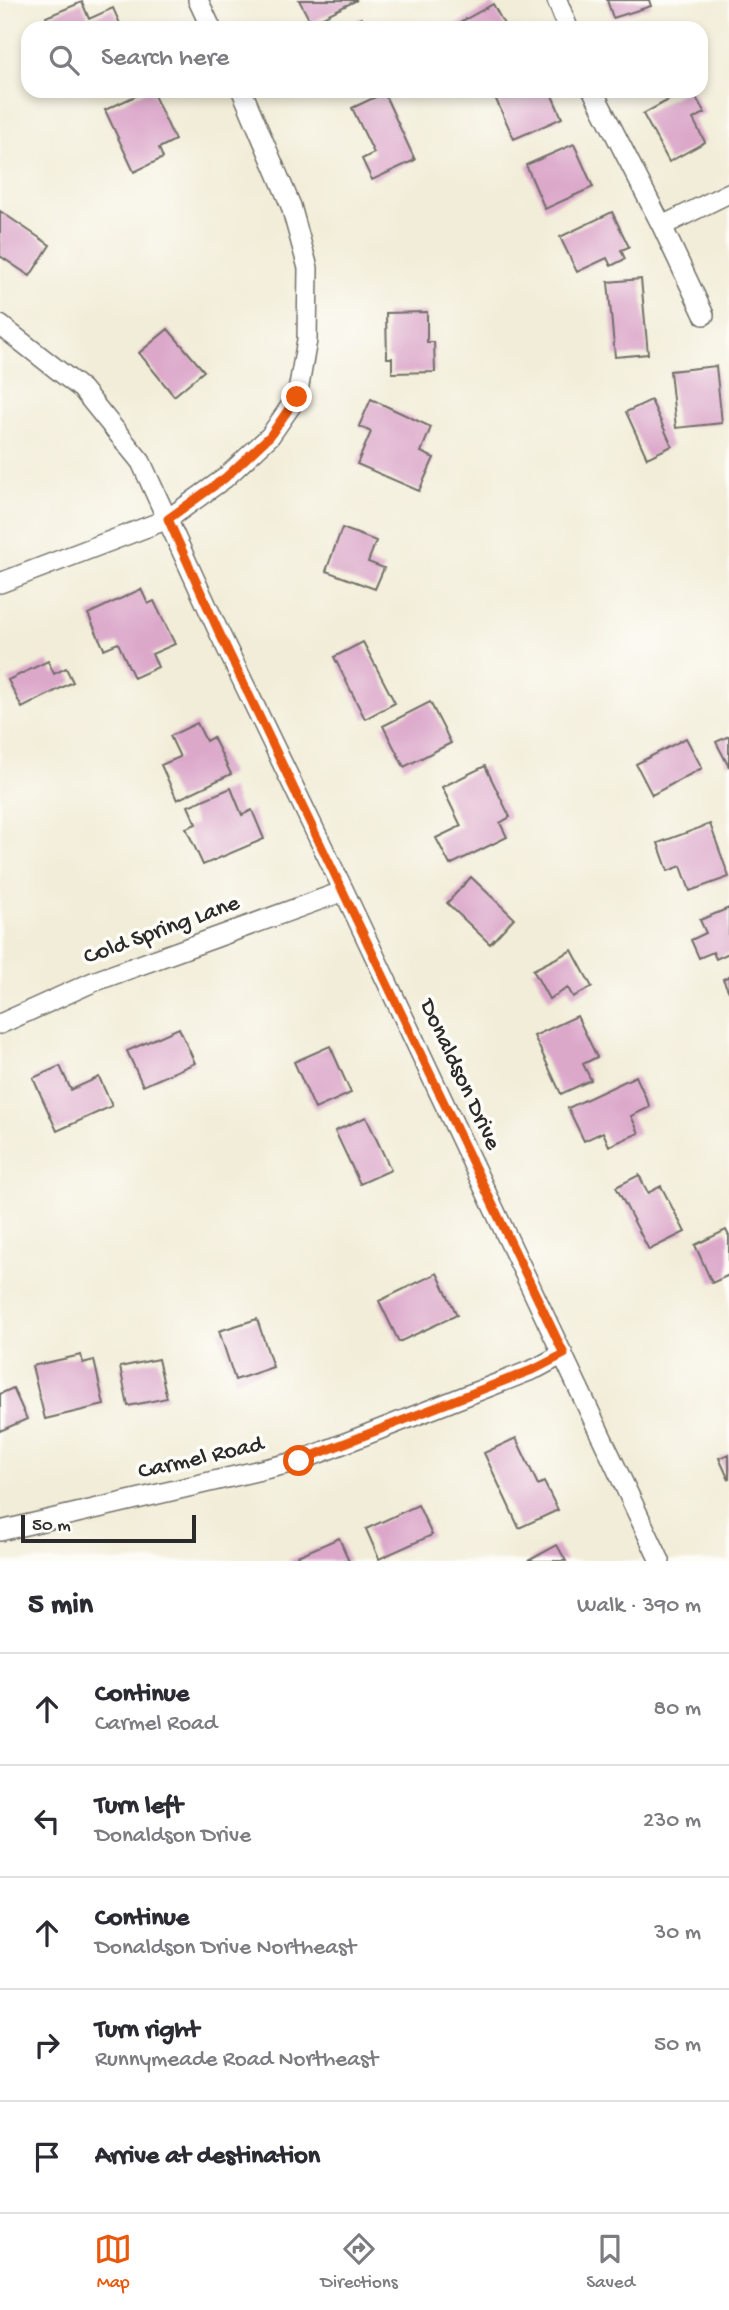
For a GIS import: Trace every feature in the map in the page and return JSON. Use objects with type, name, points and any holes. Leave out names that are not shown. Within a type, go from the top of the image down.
[{"type":"street","points":[[198,0],[208,21]]},
{"type":"street","points":[[557,0],[565,21]]},
{"type":"street","points":[[0,583],[168,519],[225,478],[270,436],[297,397],[307,340],[308,268],[291,206],[246,98]]},
{"type":"street","points":[[597,98],[704,315]]},
{"type":"street","points":[[662,226],[729,193]]},
{"type":"street","name":"Donaldson Drive","points":[[0,325],[82,389],[141,462],[660,1561]]},
{"type":"street","name":"Cold Spring Lane","points":[[0,1024],[93,982],[344,891]]},
{"type":"street","name":"Carmel Road","points":[[0,1531],[299,1461],[537,1368],[564,1354]]},
{"type":"building","points":[[299,0],[357,0],[315,21],[310,21]]},
{"type":"building","points":[[607,0],[649,0],[651,6],[613,18]]},
{"type":"building","points":[[82,2],[89,19],[113,8],[119,21],[48,21],[46,17]]},
{"type":"building","points":[[493,4],[502,21],[462,21]]},
{"type":"building","points":[[131,98],[155,98],[175,140],[159,148],[163,158],[134,172],[105,110]]},
{"type":"building","points":[[373,98],[386,98],[415,160],[372,180],[362,159],[374,153],[352,108]]},
{"type":"building","points":[[495,98],[553,98],[562,118],[514,139]]},
{"type":"building","points":[[672,98],[696,98],[705,113],[693,119],[705,142],[669,162],[643,114]]},
{"type":"building","points":[[574,144],[593,187],[545,209],[526,165]]},
{"type":"building","points":[[0,211],[50,245],[30,276],[0,256]]},
{"type":"building","points":[[612,212],[629,247],[621,250],[625,259],[611,266],[607,258],[577,272],[560,237]]},
{"type":"building","points":[[641,279],[648,354],[615,357],[608,282]]},
{"type":"building","points":[[427,312],[427,342],[434,342],[435,372],[392,373],[392,358],[387,358],[386,313]]},
{"type":"building","points":[[168,329],[204,371],[174,396],[139,353]]},
{"type":"building","points":[[716,366],[722,423],[676,428],[670,371]]},
{"type":"building","points":[[371,399],[431,427],[421,452],[434,458],[419,491],[357,464],[371,432],[359,426]]},
{"type":"building","points":[[651,400],[672,446],[647,458],[626,412]]},
{"type":"building","points":[[342,528],[376,541],[368,562],[384,568],[375,589],[326,571]]},
{"type":"building","points":[[141,589],[148,604],[154,601],[175,644],[152,654],[158,667],[134,678],[118,643],[104,649],[88,614]]},
{"type":"building","points":[[363,642],[395,703],[365,719],[334,657]]},
{"type":"building","points":[[48,661],[54,674],[66,668],[73,682],[22,708],[8,680]]},
{"type":"building","points":[[430,702],[451,743],[404,767],[383,726]]},
{"type":"building","points":[[197,723],[206,741],[213,737],[231,774],[177,800],[161,765],[180,757],[170,736]]},
{"type":"building","points":[[729,736],[729,767],[716,742]]},
{"type":"building","points":[[686,738],[702,768],[652,795],[636,764]]},
{"type":"building","points":[[485,766],[510,817],[500,823],[507,837],[450,865],[436,838],[461,826],[442,787]]},
{"type":"building","points":[[231,788],[242,815],[252,810],[264,839],[203,865],[186,828],[196,824],[188,806]]},
{"type":"building","points":[[710,824],[729,877],[690,891],[681,866],[668,871],[658,843]]},
{"type":"building","points":[[471,877],[514,918],[490,944],[447,903]]},
{"type":"building","points":[[729,908],[729,953],[716,959],[713,952],[699,958],[691,940],[706,933],[700,920]]},
{"type":"building","points":[[572,950],[592,987],[573,997],[568,988],[549,999],[533,970]]},
{"type":"building","points":[[729,976],[729,992],[723,979]]},
{"type":"building","points":[[577,1016],[597,1057],[583,1064],[591,1080],[561,1094],[534,1036]]},
{"type":"building","points":[[179,1028],[195,1063],[143,1086],[127,1051]]},
{"type":"building","points":[[330,1046],[351,1093],[315,1109],[294,1062]]},
{"type":"building","points":[[60,1066],[71,1090],[99,1077],[112,1106],[57,1131],[33,1078]]},
{"type":"building","points":[[636,1076],[650,1107],[631,1116],[639,1133],[609,1146],[603,1132],[584,1141],[568,1108]]},
{"type":"building","points":[[366,1117],[391,1170],[360,1184],[335,1131]]},
{"type":"building","points":[[639,1175],[648,1193],[661,1186],[685,1232],[649,1250],[616,1187]]},
{"type":"building","points":[[726,1230],[729,1236],[729,1275],[712,1283],[695,1245]]},
{"type":"building","points":[[437,1273],[457,1315],[399,1342],[379,1301]]},
{"type":"building","points":[[257,1319],[273,1367],[235,1380],[219,1331]]},
{"type":"building","points":[[81,1355],[83,1363],[94,1360],[104,1405],[45,1419],[32,1366]]},
{"type":"building","points":[[158,1359],[167,1398],[128,1406],[120,1367]]},
{"type":"building","points":[[13,1388],[27,1419],[0,1431],[0,1394]]},
{"type":"building","points":[[516,1438],[538,1485],[544,1482],[558,1510],[519,1528],[484,1453]]},
{"type":"building","points":[[729,1454],[729,1480],[719,1458]]},
{"type":"building","points":[[418,1505],[432,1535],[379,1559],[366,1529]]},
{"type":"building","points":[[339,1538],[349,1561],[286,1561]]},
{"type":"building","points":[[557,1545],[566,1561],[528,1561]]},
{"type":"route","points":[[297,397],[270,436],[225,478],[168,519],[217,628],[564,1354],[537,1368],[299,1461]]}]
